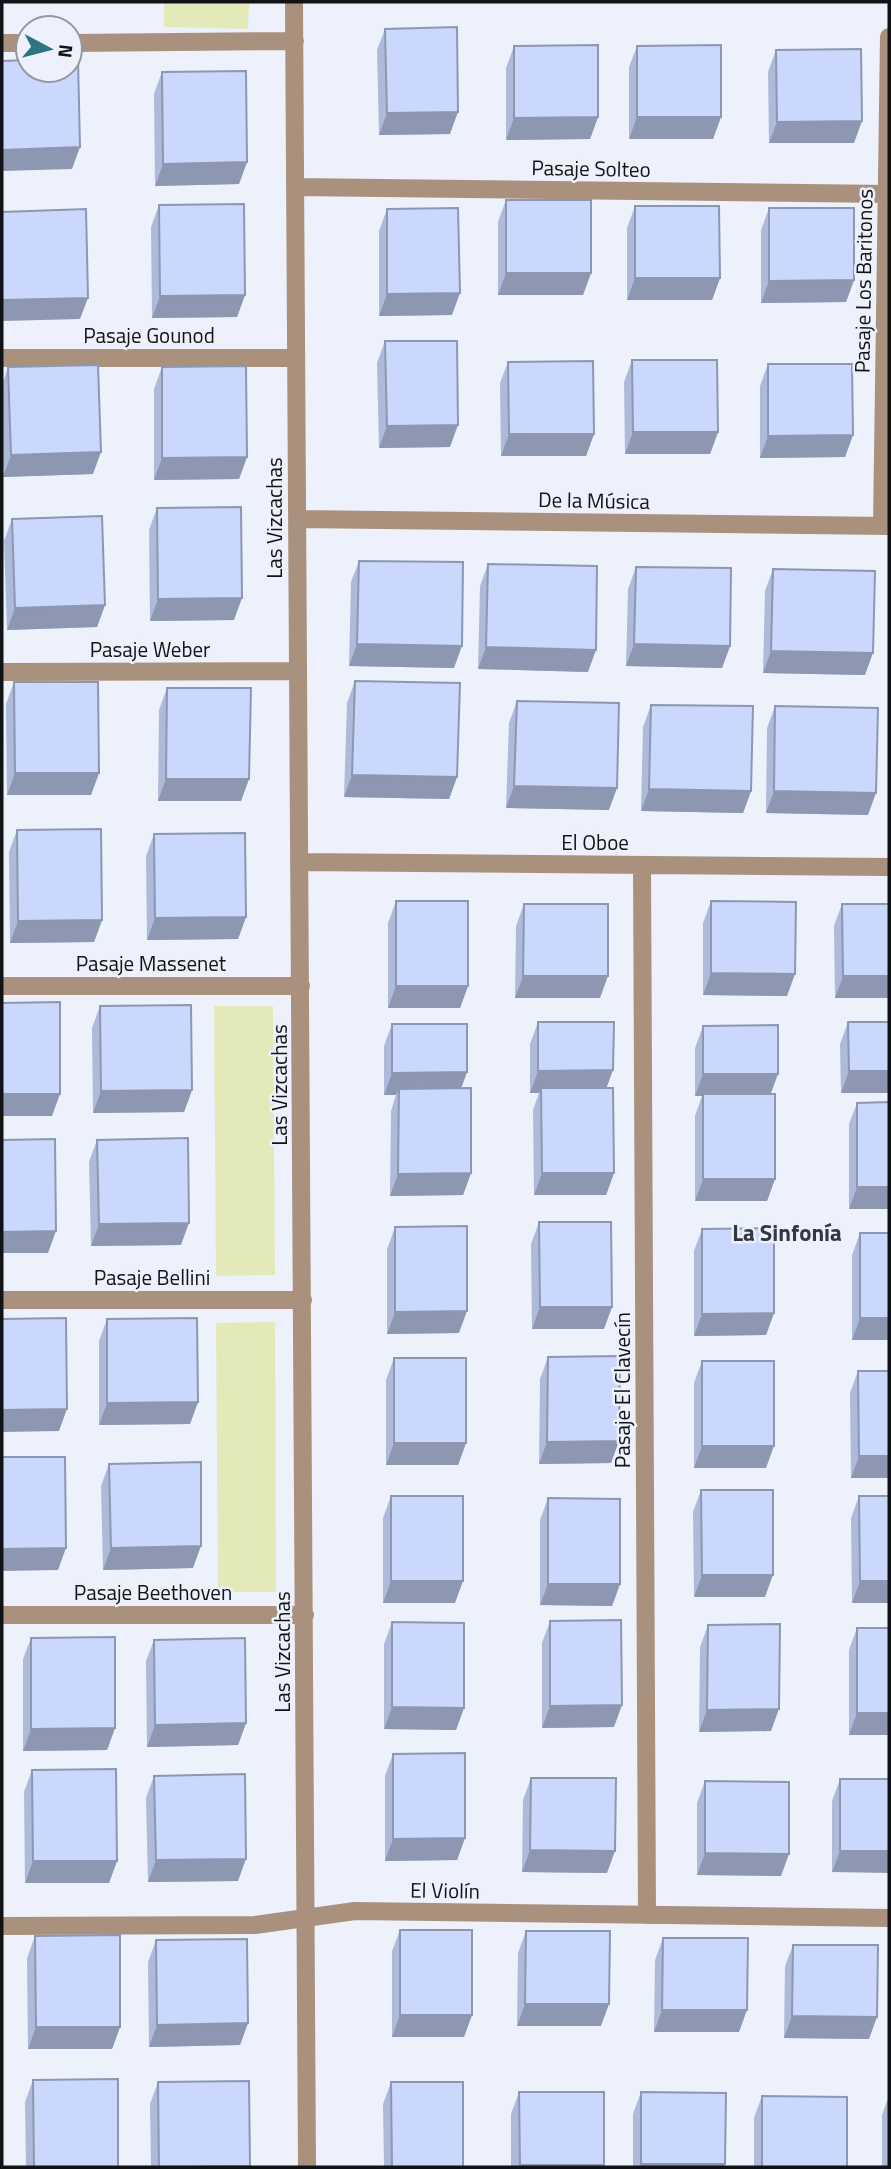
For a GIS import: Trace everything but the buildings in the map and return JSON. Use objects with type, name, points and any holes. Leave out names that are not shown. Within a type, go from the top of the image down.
[{"type":"street","name":"Las Vizcachas","points":[[294,2],[307,2167]]},
{"type":"street","name":"Pasaje Los Baritonos","points":[[886,526],[889,37]]},
{"type":"street","points":[[84,43],[295,41]]},
{"type":"street","name":"Pasaje Solteo","points":[[295,187],[887,194]]},
{"type":"street","name":"Pasaje Gounod","points":[[2,358],[296,358]]},
{"type":"street","name":"De la Música","points":[[297,519],[886,526]]},
{"type":"street","name":"Pasaje Weber","points":[[2,672],[298,671]]},
{"type":"street","name":"El Oboe","points":[[299,862],[889,867]]},
{"type":"street","name":"Pasaje El Clavecín","points":[[642,865],[647,1915]]},
{"type":"street","name":"Pasaje Massenet","points":[[2,986],[301,986]]},
{"type":"street","name":"Pasaje Bellini","points":[[2,1300],[303,1300]]},
{"type":"street","name":"Pasaje Beethoven","points":[[2,1615],[305,1615]]},
{"type":"street","name":"El Violín","points":[[2,1926],[255,1925],[355,1911],[889,1918]]},
{"type":"green space","points":[[164,2],[249,2],[248,29],[164,27]]},
{"type":"green space","points":[[214,1006],[273,1006],[275,1275],[216,1276]]},
{"type":"green space","points":[[275,1322],[276,1592],[218,1592],[216,1323]]},
{"type":"district","name":"La Sinfonía","points":[[787,1232]]}]
